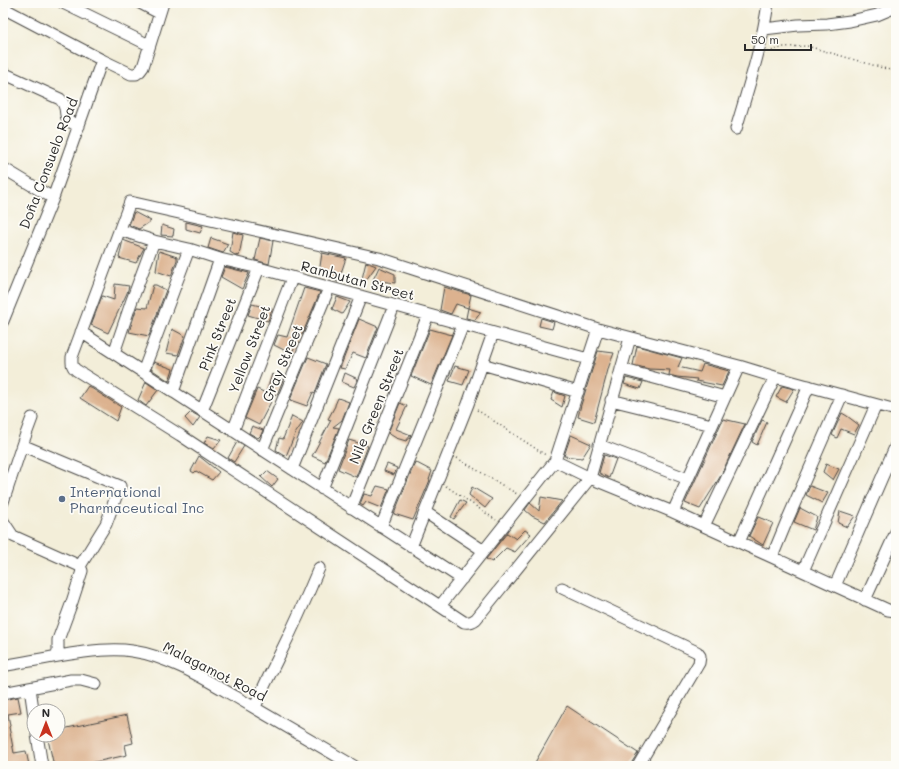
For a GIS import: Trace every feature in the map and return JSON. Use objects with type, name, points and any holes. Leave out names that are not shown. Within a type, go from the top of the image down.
[{"type":"street","points":[[63,3],[149,45]]},
{"type":"street","points":[[3,8],[102,60],[131,74],[136,74],[143,68],[161,8],[140,3]]},
{"type":"street","points":[[736,129],[757,57],[764,29],[768,3]]},
{"type":"street","points":[[764,29],[850,21],[878,15],[896,7]]},
{"type":"street","name":"Doña Consuelo Road","points":[[3,321],[53,198],[102,60]]},
{"type":"street","points":[[3,73],[60,99],[66,108],[66,117],[68,121],[79,126]]},
{"type":"street","points":[[3,168],[53,198]]},
{"type":"street","points":[[630,338],[590,478],[481,613],[469,623],[464,622],[180,435],[76,370],[72,363],[72,357],[81,332],[130,202],[252,228],[379,258],[598,329],[739,366],[896,410]]},
{"type":"street","name":"Rambutan Street","points":[[120,230],[154,241],[259,268],[493,334],[588,359]]},
{"type":"street","points":[[114,353],[154,241]]},
{"type":"street","points":[[143,372],[189,249]]},
{"type":"street","points":[[173,392],[220,258]]},
{"type":"street","name":"Pink Street","points":[[202,411],[259,268]]},
{"type":"street","name":"Yellow Street","points":[[233,431],[292,278]]},
{"type":"street","name":"Gray Street","points":[[262,450],[329,288]]},
{"type":"street","points":[[292,469],[361,296]]},
{"type":"street","points":[[322,489],[394,306]]},
{"type":"street","name":"Nile Green Street","points":[[351,508],[428,315]]},
{"type":"street","points":[[382,528],[463,325]]},
{"type":"street","points":[[440,606],[555,461],[598,329]]},
{"type":"street","points":[[81,332],[462,580]]},
{"type":"street","points":[[412,547],[468,404],[493,334]]},
{"type":"street","points":[[482,364],[578,392]]},
{"type":"street","points":[[673,512],[739,366]]},
{"type":"street","points":[[621,369],[725,397]]},
{"type":"street","points":[[704,526],[775,377]]},
{"type":"street","points":[[739,542],[808,386]]},
{"type":"street","points":[[772,557],[842,395]]},
{"type":"street","points":[[612,400],[712,425]]},
{"type":"street","points":[[803,571],[876,405]]},
{"type":"street","points":[[3,502],[32,418]]},
{"type":"street","points":[[22,445],[120,486],[106,524],[80,566]]},
{"type":"street","points":[[599,445],[688,479]]},
{"type":"street","points":[[835,586],[896,445]]},
{"type":"street","points":[[555,461],[590,478],[673,512],[865,600],[888,610],[896,611]]},
{"type":"street","points":[[425,512],[484,551]]},
{"type":"street","points":[[3,521],[13,536],[80,566],[82,571],[58,640],[58,656]]},
{"type":"street","points":[[865,600],[896,532]]},
{"type":"street","points":[[255,708],[260,693],[301,610],[319,568]]},
{"type":"street","points":[[562,588],[697,652],[700,656],[698,663],[638,766]]},
{"type":"street","name":"Malagamot Road","points":[[3,666],[100,650],[132,650],[173,663],[208,681],[354,766]]},
{"type":"street","points":[[3,693],[72,680],[81,680],[96,684]]},
{"type":"street","points":[[30,688],[32,703]]},
{"type":"street","points":[[38,743],[42,766]]},
{"type":"path","points":[[757,57],[784,47],[807,46],[896,71]]},
{"type":"path","points":[[468,404],[555,461]]},
{"type":"path","points":[[448,453],[525,499]]},
{"type":"path","points":[[438,480],[504,525]]},
{"type":"building","points":[[134,212],[151,221],[139,229],[129,225]]},
{"type":"building","points":[[186,222],[203,226],[200,233],[186,229]]},
{"type":"building","points":[[162,225],[174,229],[173,236],[161,235]]},
{"type":"building","points":[[233,232],[243,235],[239,256],[230,252]]},
{"type":"building","points":[[211,238],[228,244],[223,253],[208,248]]},
{"type":"building","points":[[260,238],[273,241],[269,264],[255,260]]},
{"type":"building","points":[[123,240],[144,248],[136,263],[119,258]]},
{"type":"building","points":[[159,251],[177,257],[171,276],[156,271]]},
{"type":"building","points":[[322,253],[346,258],[338,282],[319,273]]},
{"type":"building","points":[[366,262],[376,266],[360,287]]},
{"type":"building","points":[[225,267],[249,273],[242,289],[221,277]]},
{"type":"building","points":[[379,267],[395,274],[395,283],[373,280]]},
{"type":"building","points":[[115,284],[129,286],[108,333],[91,325],[102,296],[114,300]]},
{"type":"building","points":[[153,285],[166,290],[149,336],[129,332],[137,307],[147,308]]},
{"type":"building","points":[[444,287],[471,295],[468,308],[456,304],[451,314],[440,310]]},
{"type":"building","points":[[304,288],[320,292],[302,335],[299,334],[292,354],[274,345],[278,335],[287,337]]},
{"type":"building","points":[[337,297],[350,302],[342,314],[332,309]]},
{"type":"building","points":[[252,304],[272,309],[268,321],[248,315]]},
{"type":"building","points":[[468,308],[481,312],[475,320],[466,318]]},
{"type":"building","points":[[541,318],[554,322],[552,329],[539,326]]},
{"type":"building","points":[[359,319],[378,327],[366,358],[353,353],[345,369],[340,368]]},
{"type":"building","points":[[172,329],[185,336],[178,355],[166,353]]},
{"type":"building","points":[[430,329],[452,335],[431,385],[411,376]]},
{"type":"building","points":[[637,346],[682,358],[678,367],[700,372],[703,364],[729,371],[722,386],[696,381],[697,379],[669,375],[670,370],[649,369],[633,365]]},
{"type":"building","points":[[598,351],[614,353],[594,422],[578,417]]},
{"type":"building","points":[[308,357],[326,364],[315,393],[313,392],[307,406],[290,400]]},
{"type":"building","points":[[154,362],[173,369],[169,381],[151,369]]},
{"type":"building","points":[[455,366],[469,370],[463,385],[449,381]]},
{"type":"building","points":[[345,373],[358,379],[354,387],[342,382]]},
{"type":"building","points":[[272,374],[283,380],[277,395],[275,394],[259,425],[245,418],[257,389],[266,393]]},
{"type":"building","points":[[626,378],[643,382],[640,389],[624,384]]},
{"type":"building","points":[[146,382],[158,390],[146,406],[138,400]]},
{"type":"building","points":[[88,386],[121,407],[116,421],[80,398]]},
{"type":"building","points":[[782,386],[794,389],[786,402],[776,397]]},
{"type":"building","points":[[554,392],[565,396],[562,407],[551,400]]},
{"type":"building","points":[[338,398],[349,402],[342,420],[333,427],[339,428],[325,462],[312,456],[331,420],[328,419]]},
{"type":"building","points":[[400,403],[407,406],[396,429],[411,435],[406,441],[396,438],[388,433]]},
{"type":"building","points":[[191,412],[200,417],[193,427],[185,418]]},
{"type":"building","points":[[842,413],[859,425],[854,434],[841,429],[837,438],[832,435]]},
{"type":"building","points":[[292,416],[303,422],[295,434],[286,456],[276,450],[279,438],[283,439]]},
{"type":"building","points":[[723,419],[745,424],[720,477],[700,509],[685,503]]},
{"type":"building","points":[[762,420],[767,422],[757,445],[752,442]]},
{"type":"building","points":[[252,426],[263,430],[258,438],[249,433]]},
{"type":"building","points":[[571,435],[591,444],[582,458],[564,456]]},
{"type":"building","points":[[208,436],[221,440],[214,449],[204,443]]},
{"type":"building","points":[[349,440],[368,446],[356,477],[338,469]]},
{"type":"building","points":[[237,442],[244,446],[234,462],[228,458]]},
{"type":"building","points":[[604,455],[616,459],[609,478],[599,473]]},
{"type":"building","points":[[199,456],[219,472],[212,480],[196,471],[194,473],[191,471]]},
{"type":"building","points":[[415,462],[432,471],[430,480],[413,520],[394,514]]},
{"type":"building","points":[[387,464],[397,468],[394,475],[384,471]]},
{"type":"building","points":[[826,464],[839,469],[833,480],[823,472]]},
{"type":"building","points":[[267,471],[278,479],[272,487],[261,477]]},
{"type":"building","points":[[377,486],[389,489],[381,508],[366,502],[363,506],[360,504],[364,494],[372,496]]},
{"type":"building","points":[[810,486],[828,493],[822,503],[806,495]]},
{"type":"building","points":[[472,487],[492,499],[485,508],[469,495]]},
{"type":"building","points":[[541,497],[562,501],[545,522],[532,516],[525,510],[530,503],[539,511]]},
{"type":"building","points":[[460,500],[466,503],[454,519],[451,517]]},
{"type":"building","points":[[800,508],[817,517],[813,530],[794,522]]},
{"type":"building","points":[[840,511],[855,516],[847,527],[838,523]]},
{"type":"building","points":[[758,517],[773,523],[763,545],[749,536]]},
{"type":"building","points":[[525,530],[531,534],[515,552],[506,548],[492,562],[486,559],[507,533],[516,539]]},
{"type":"building","points":[[18,697],[21,712],[8,714],[9,727],[14,753],[26,751],[29,765],[3,766],[3,700]]},
{"type":"building","points":[[567,706],[638,753],[631,766],[533,766]]},
{"type":"building","points":[[127,715],[133,743],[125,745],[127,755],[77,766],[54,766],[49,743],[66,743],[66,728]]},
{"type":"place","name":"International Pharmaceutical Inc","points":[[62,499]]}]
